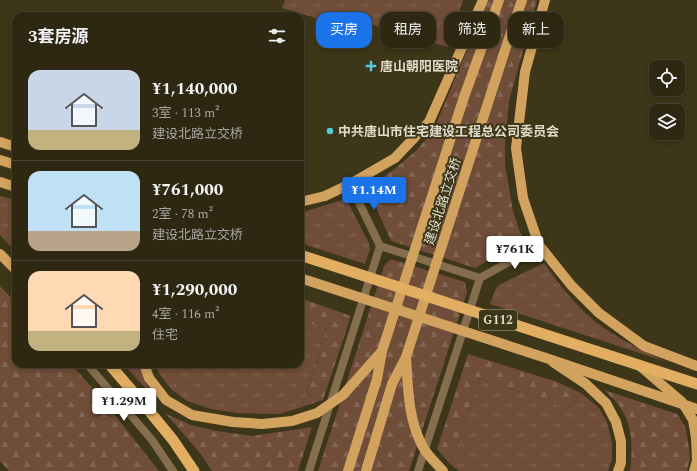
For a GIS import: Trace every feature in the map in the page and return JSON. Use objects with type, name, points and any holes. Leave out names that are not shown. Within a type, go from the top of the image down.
[{"type":"highway","name":"G112","points":[[304,257],[697,384]]},
{"type":"highway","points":[[112,368],[173,440],[194,471]]},
{"type":"main road","points":[[304,201],[325,196],[350,184],[395,158],[429,122],[483,0]]},
{"type":"main road","name":"建设北路立交桥","points":[[348,471],[377,379],[382,350],[464,97],[499,0]]},
{"type":"main road","name":"建设北路立交桥","points":[[366,471],[392,384],[406,357],[522,0]]},
{"type":"main road","points":[[545,0],[526,72],[516,148],[523,198],[539,245],[572,285],[599,313],[644,346],[697,366]]},
{"type":"main road","points":[[0,142],[12,146]]},
{"type":"main road","points":[[0,160],[12,164]]},
{"type":"main road","points":[[0,182],[12,186]]},
{"type":"main road","points":[[0,254],[12,266]]},
{"type":"main road","points":[[304,279],[697,409]]},
{"type":"main road","points":[[145,368],[149,378],[166,400],[192,415],[233,422],[262,424],[292,421],[317,413],[344,395],[382,350]]},
{"type":"main road","points":[[406,357],[408,392],[414,424],[424,448],[443,471]]},
{"type":"main road","points":[[546,358],[586,384],[606,403],[616,422],[621,441],[621,463],[618,471]]},
{"type":"main road","points":[[638,365],[682,402],[693,420],[696,438],[697,461],[694,471]]},
{"type":"street","points":[[309,471],[380,246],[350,184]]},
{"type":"street","points":[[418,471],[480,278],[539,245]]},
{"type":"street","points":[[380,246],[480,278]]},
{"type":"street","points":[[0,254],[12,270]]},
{"type":"street","points":[[90,368],[152,440],[173,471]]},
{"type":"green space","points":[[285,0],[463,0],[459,12],[444,12],[444,46],[436,43],[436,12],[380,12],[380,27],[372,25],[372,12],[316,12],[316,18],[304,14],[304,12],[296,12],[282,8]]},
{"type":"green space","points":[[488,0],[537,0],[534,12],[508,12],[508,48],[524,48],[509,101],[505,144],[505,165],[513,211],[523,241],[475,268],[391,241],[367,187],[391,172],[417,150],[434,129],[468,48],[500,48],[500,12],[483,12]]},
{"type":"green space","points":[[0,196],[12,199],[12,248],[0,235]]},
{"type":"green space","points":[[346,199],[369,243],[370,249],[365,264],[304,244],[304,211]]},
{"type":"green space","points":[[391,259],[465,282],[467,292],[409,471],[318,471],[384,266]]},
{"type":"green space","points":[[544,263],[571,298],[586,314],[627,342],[667,362],[490,304],[495,290],[499,285]]},
{"type":"green space","points":[[0,286],[12,299],[12,368],[75,368],[102,399],[159,471],[9,471],[0,461]]},
{"type":"green space","points":[[304,299],[351,316],[323,400],[302,407],[327,329],[304,321]]},
{"type":"green space","points":[[304,321],[327,329],[302,407],[279,414],[238,413],[211,409],[187,401],[171,389],[159,373],[157,368],[304,368]]},
{"type":"green space","points":[[468,354],[557,382],[581,393],[570,408],[480,379],[450,464],[437,449]]},
{"type":"green space","points":[[127,368],[140,368],[152,395]]},
{"type":"green space","points":[[480,379],[570,408],[581,393],[599,408],[607,422],[612,443],[612,459],[608,471],[459,471],[450,464]]},
{"type":"green space","points":[[604,390],[677,414],[685,426],[688,440],[690,459],[687,471],[630,471],[631,436],[629,427],[622,411]]},
{"type":"green space","points":[[166,414],[191,425],[216,431],[253,436],[312,427],[298,471],[212,471],[200,453]]},
{"type":"place","name":"唐山朝阳医院","points":[[371,66]]},
{"type":"place","name":"中共唐山市住宅建设工程总公司委员会","points":[[330,131]]}]
